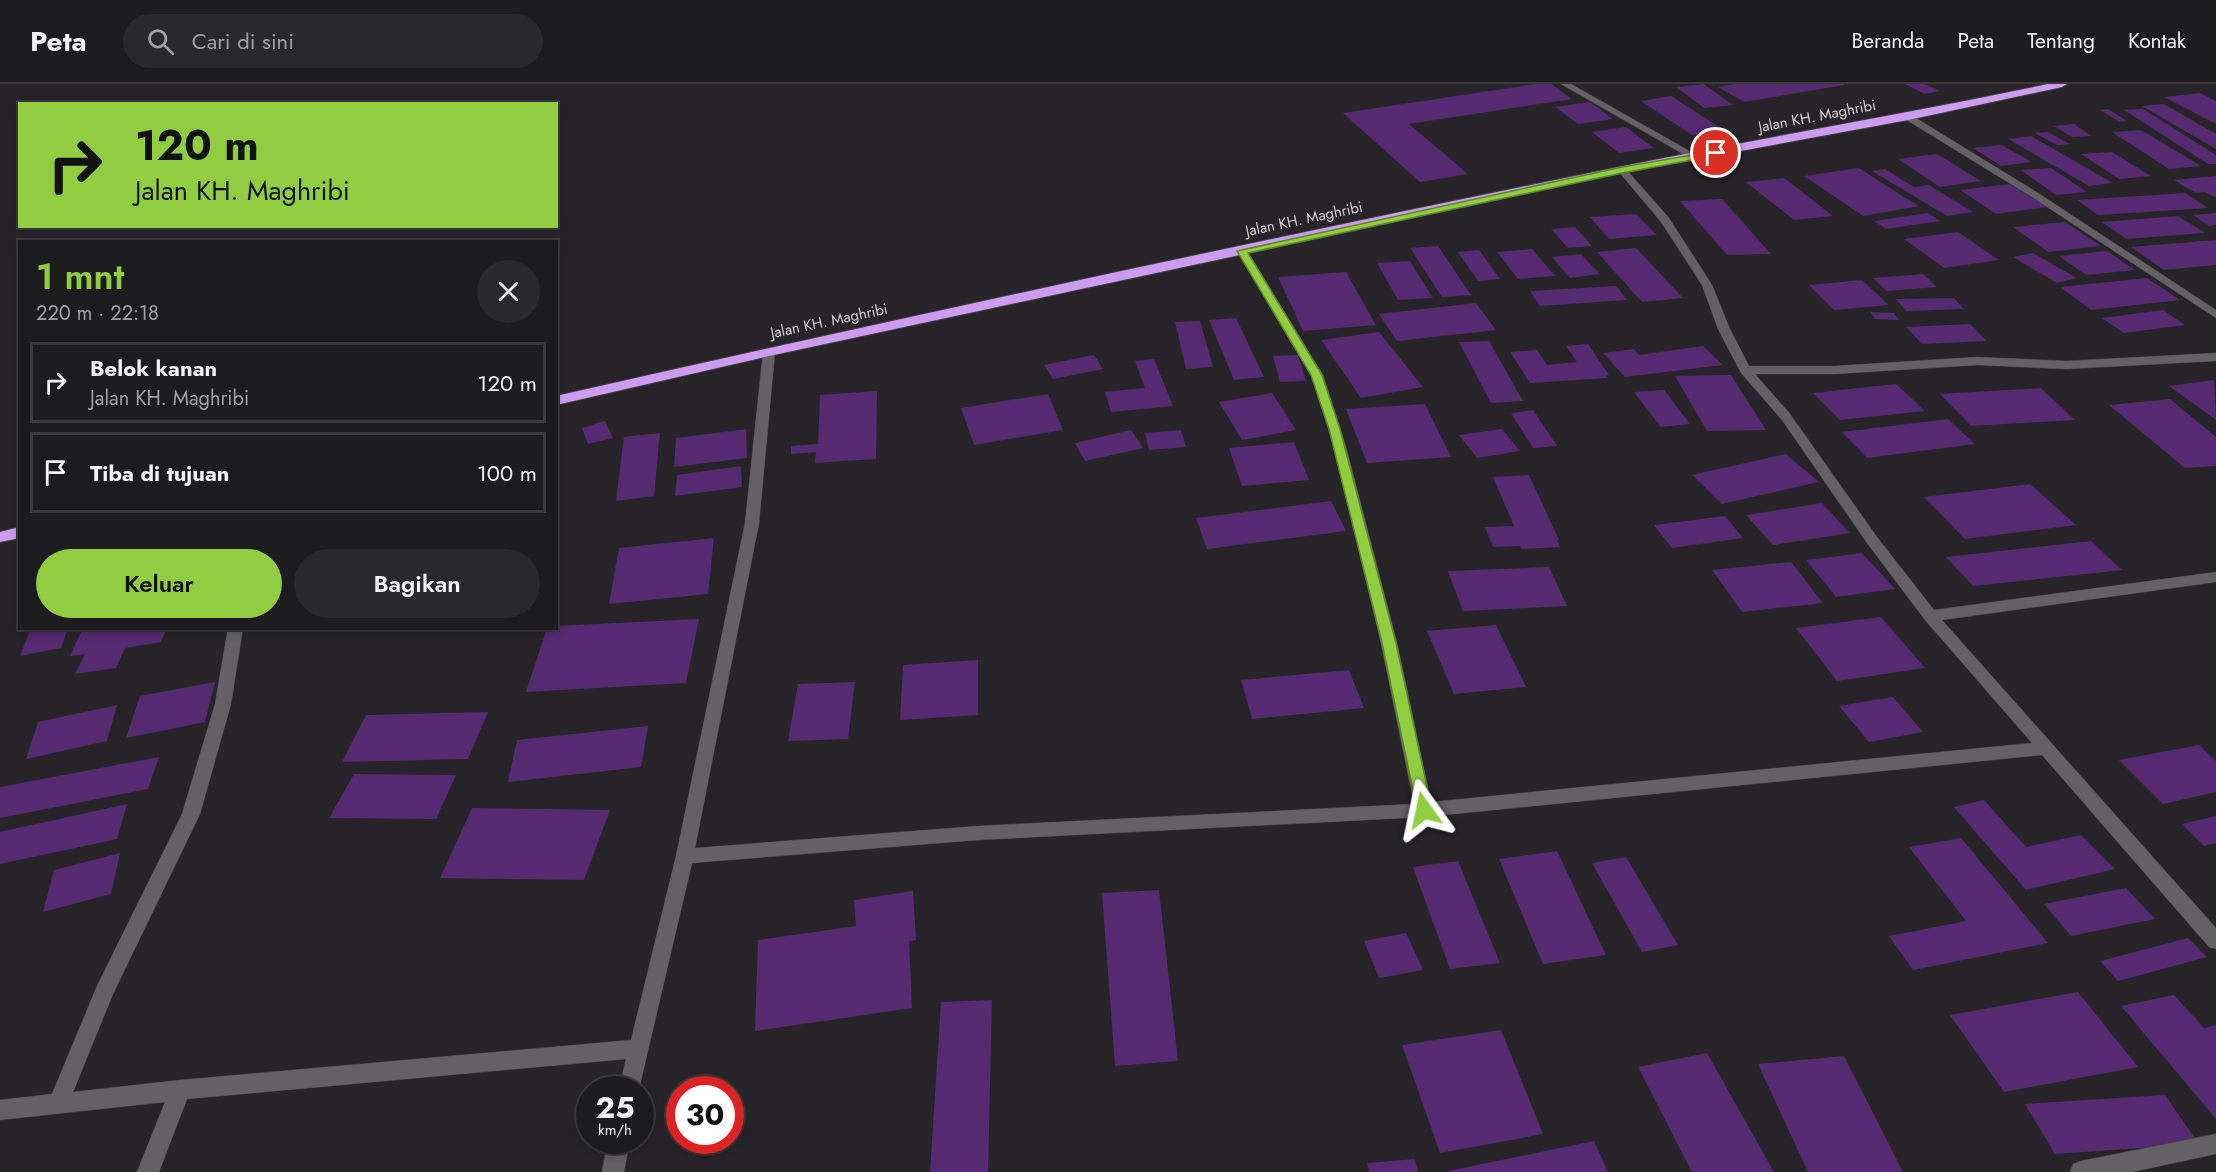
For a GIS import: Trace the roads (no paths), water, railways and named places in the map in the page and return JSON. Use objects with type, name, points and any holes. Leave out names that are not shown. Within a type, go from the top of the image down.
[{"type":"highway","name":"Jalan KH. Maghribi","points":[[558,401],[769,352],[1622,170],[1908,117],[2062,84]]},
{"type":"highway","points":[[0,537],[18,532]]},
{"type":"street","points":[[1565,84],[1695,157]]},
{"type":"street","points":[[1908,117],[2035,195],[2216,315]]},
{"type":"street","points":[[1622,170],[1665,220],[1707,285],[1724,329],[1744,370],[1786,417],[1872,540],[1930,616],[2216,941]]},
{"type":"street","points":[[1242,251],[1317,375],[1337,436],[1389,643],[1424,810]]},
{"type":"street","points":[[632,1076],[685,856],[752,523],[769,352]]},
{"type":"street","points":[[1744,370],[1834,370],[1977,361],[2066,365],[2216,357]]},
{"type":"street","points":[[1930,616],[2216,577]]},
{"type":"street","points":[[58,1104],[104,992],[191,814],[223,704],[236,630]]},
{"type":"street","points":[[685,856],[990,832],[1424,810],[2046,748]]},
{"type":"street","points":[[0,1110],[180,1090],[638,1048]]},
{"type":"street","points":[[148,1172],[180,1090]]},
{"type":"street","points":[[2081,1172],[2216,1144]]},
{"type":"street","points":[[613,1172],[616,1154]]}]
